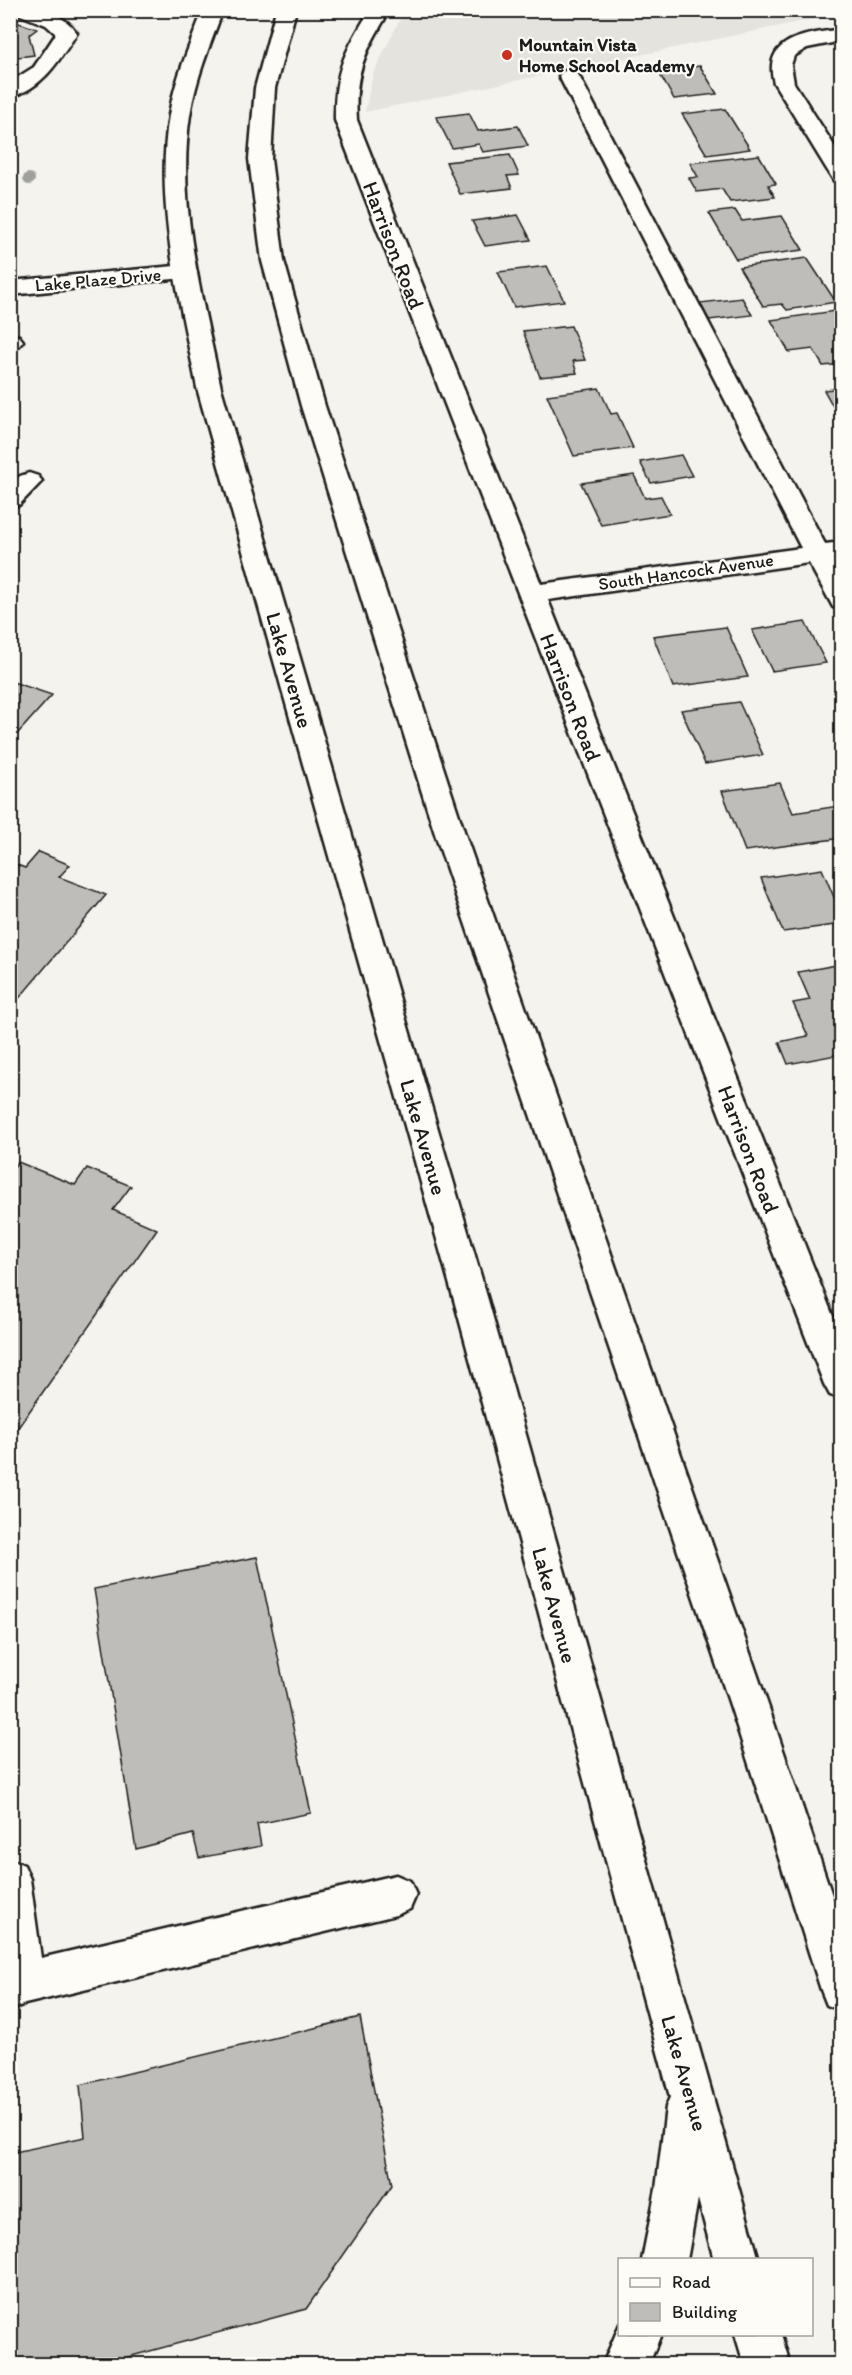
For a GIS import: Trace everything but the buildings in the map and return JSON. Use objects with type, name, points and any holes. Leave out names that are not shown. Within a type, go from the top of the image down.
[{"type":"main road","points":[[10,91],[40,71],[67,33],[53,21],[25,10]]},
{"type":"main road","name":"Lake Avenue","points":[[213,10],[187,80],[177,136],[176,204],[186,272],[212,399],[471,1300],[737,2258]]},
{"type":"main road","points":[[286,10],[265,88],[260,159],[273,261],[313,406],[450,834],[741,1683],[842,1990]]},
{"type":"main road","name":"Harrison Road","points":[[380,10],[350,62],[344,92],[346,120],[842,1384]]},
{"type":"main road","points":[[842,35],[805,42],[788,50],[782,59],[780,69],[783,83],[842,176]]},
{"type":"main road","points":[[569,76],[829,552],[842,601]]},
{"type":"main road","name":"Lake Plaze Drive","points":[[10,288],[186,272]]},
{"type":"main road","points":[[10,499],[29,481]]},
{"type":"main road","name":"South Hancock Avenue","points":[[531,594],[829,552]]},
{"type":"main road","points":[[10,1879],[17,1986],[396,1895]]},
{"type":"main road","points":[[664,2258],[678,2189],[690,2090]]},
{"type":"main road","points":[[626,2364],[637,2336]]},
{"type":"main road","points":[[759,2336],[767,2364]]},
{"type":"shaded area","name":"Mountain Vista Home School Academy","points":[[841,10],[842,13],[365,112],[373,74],[404,11]]},
{"type":"place","name":"Mountain Vista Home School Academy","points":[[507,55]]}]
